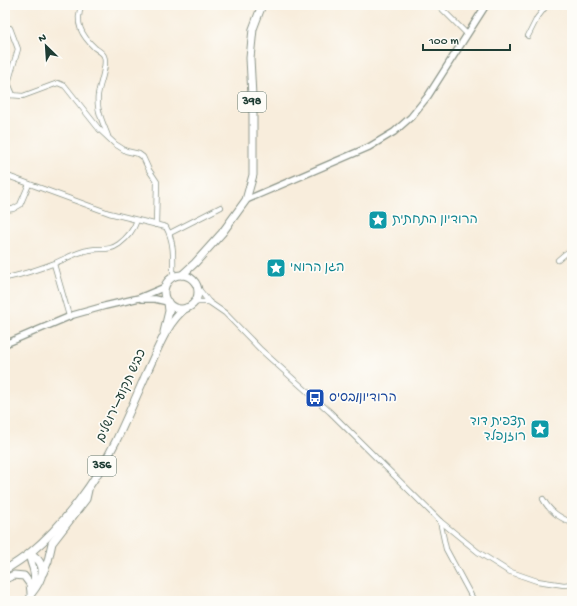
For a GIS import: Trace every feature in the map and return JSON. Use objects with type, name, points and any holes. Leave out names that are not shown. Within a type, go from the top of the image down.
[{"type":"main road","name":"398","points":[[182,275],[196,263],[222,233],[246,200],[253,175],[253,115],[250,58],[253,29],[262,5]]},
{"type":"main road","points":[[193,280],[196,263]]},
{"type":"main road","points":[[182,275],[193,280],[198,288],[197,297],[188,307],[175,307],[168,302],[164,292],[165,287],[167,282],[173,277],[182,275]]},
{"type":"main road","name":"כביש תקוע–ירושלים","points":[[163,337],[169,311],[168,302]]},
{"type":"main road","name":"כביש תקוע–ירושלים","points":[[5,570],[30,553],[54,530],[75,506],[97,475],[115,442],[163,337],[180,312],[188,307]]},
{"type":"main road","points":[[30,598],[39,584],[48,561],[52,543],[86,498],[88,487]]},
{"type":"main road","points":[[30,598],[35,577],[34,570],[29,560],[30,553],[36,557],[41,564],[43,573]]},
{"type":"main road","points":[[5,579],[14,575],[24,576],[30,584],[30,598]]},
{"type":"street","points":[[82,5],[78,22],[83,35],[104,55],[105,61],[98,96],[98,113],[109,138]]},
{"type":"street","points":[[438,5],[467,34]]},
{"type":"street","points":[[246,200],[369,147],[394,132],[411,117],[428,96],[486,5]]},
{"type":"street","points":[[528,36],[537,18],[548,5]]},
{"type":"street","points":[[10,28],[18,49],[8,82],[13,95]]},
{"type":"street","points":[[5,96],[23,96],[58,82],[62,84],[70,91],[99,129],[109,138],[121,148],[142,156],[157,182],[156,225]]},
{"type":"street","points":[[5,175],[109,213],[166,227],[170,233],[173,250],[173,277]]},
{"type":"street","points":[[5,210],[13,209],[20,205],[29,184]]},
{"type":"street","points":[[170,233],[221,207]]},
{"type":"street","points":[[5,278],[20,275],[54,264],[80,252],[93,249],[109,249],[119,244],[135,228],[137,220]]},
{"type":"street","points":[[558,260],[572,250]]},
{"type":"street","points":[[54,264],[69,316]]},
{"type":"street","points":[[5,344],[69,316],[140,298],[165,287]]},
{"type":"street","points":[[198,288],[209,302],[225,313],[261,350],[330,412],[440,521],[478,552],[508,571],[537,581],[564,585],[572,584]]},
{"type":"street","points":[[140,298],[168,302]]},
{"type":"street","points":[[188,307],[198,302],[209,302]]},
{"type":"street","points":[[543,499],[555,515],[572,523]]},
{"type":"street","points":[[440,521],[446,549],[474,601]]},
{"type":"place","name":"הרודיון התחתית","points":[[378,220]]},
{"type":"place","name":"הגן הרומי","points":[[276,268]]},
{"type":"place","name":"הרודיון/בסיס","points":[[315,398]]},
{"type":"place","name":"תצפית דוד רוזנפלד","points":[[540,429]]}]
